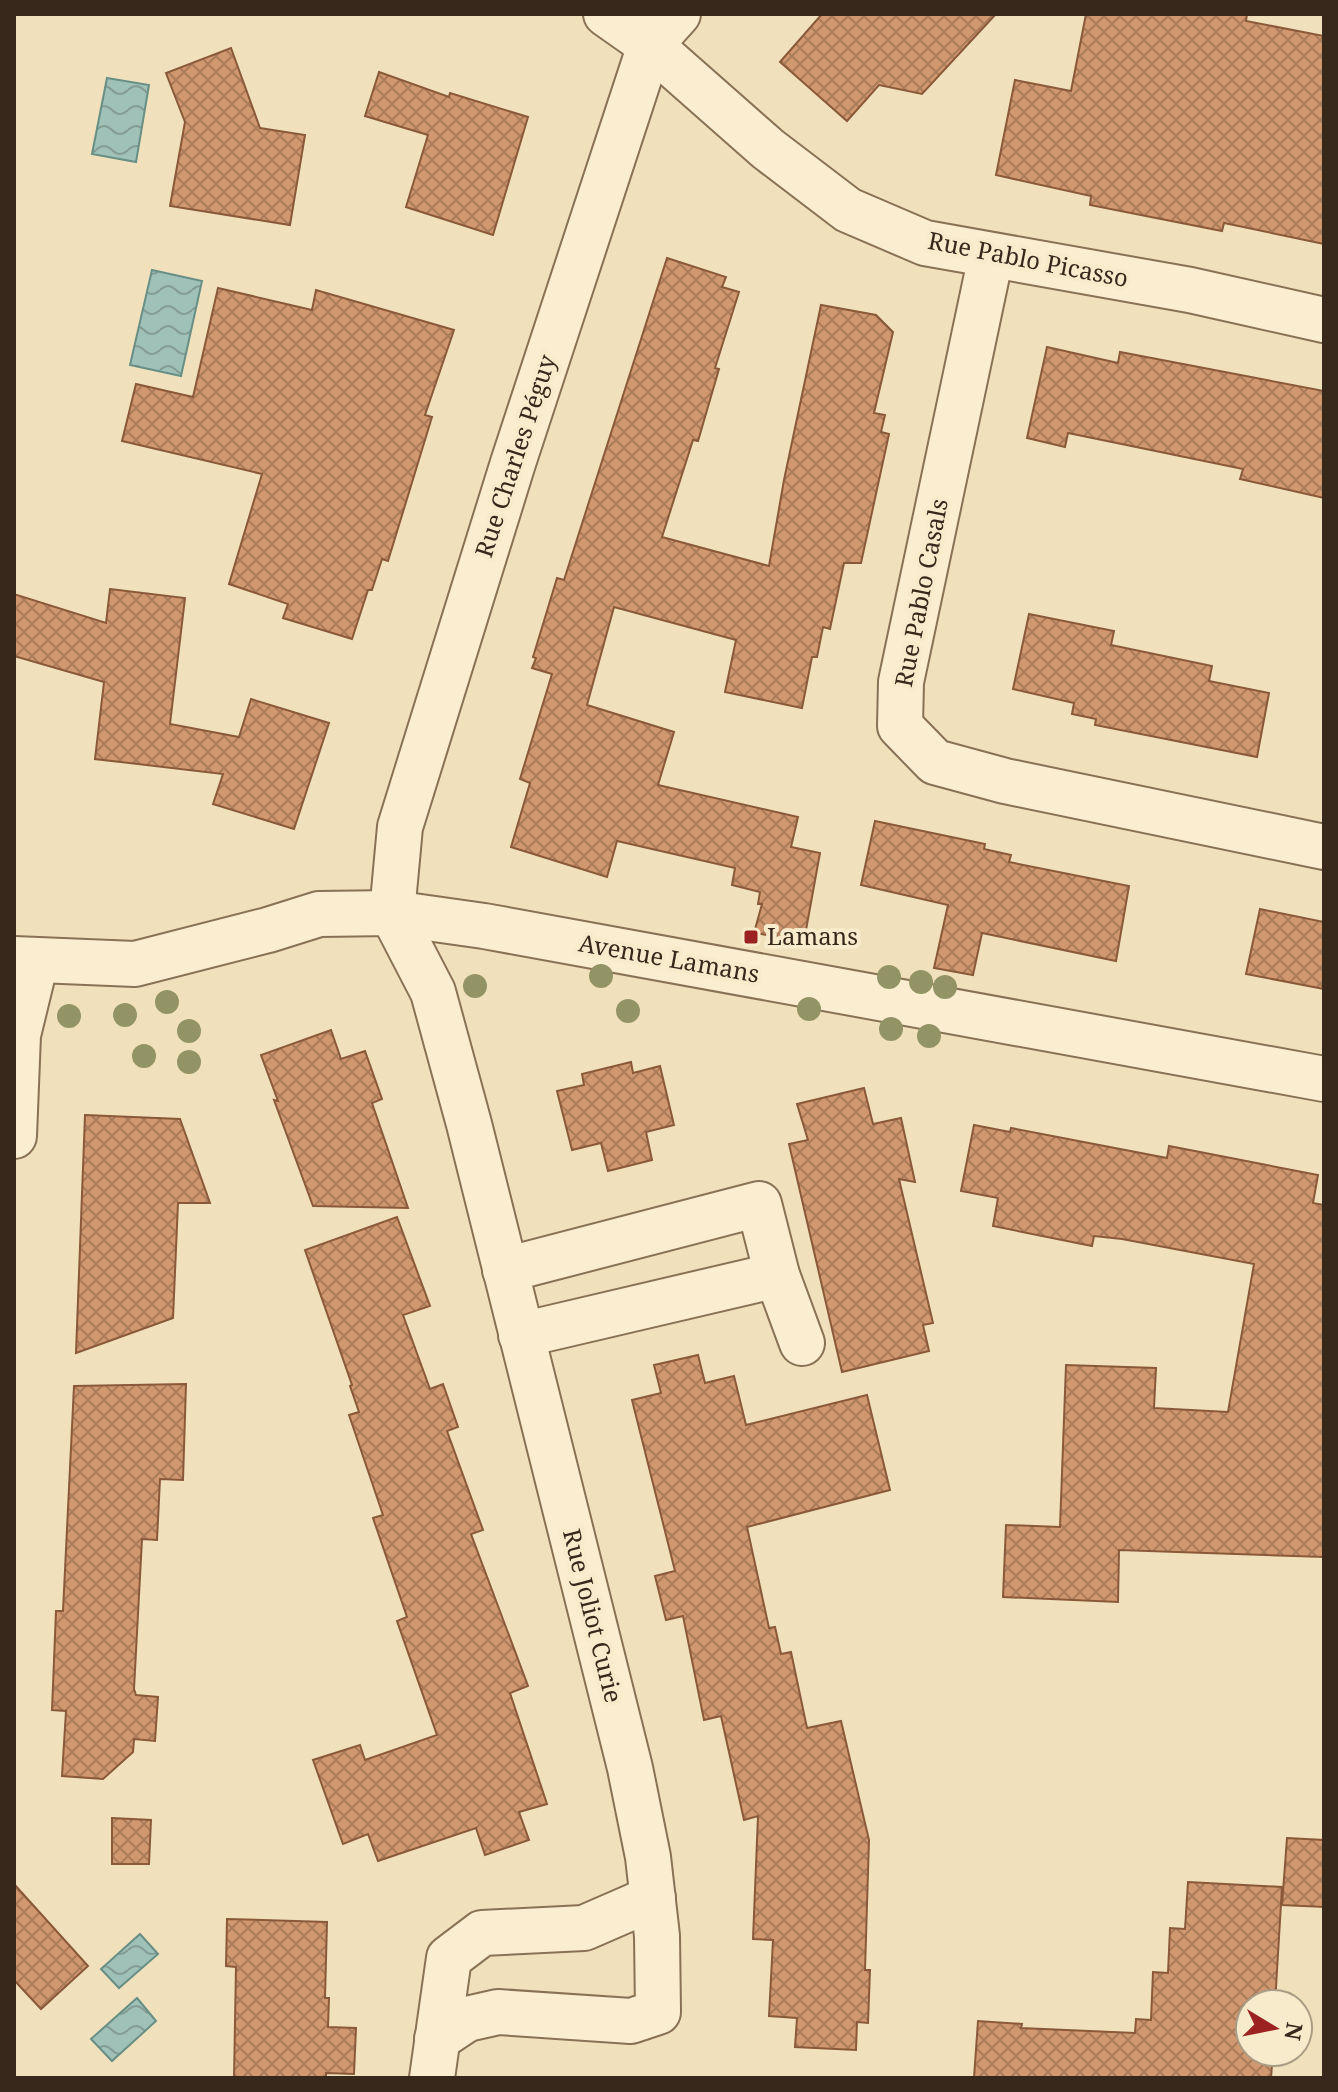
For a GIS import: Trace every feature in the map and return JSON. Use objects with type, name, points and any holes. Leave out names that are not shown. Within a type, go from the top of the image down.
[{"type":"street","name":"Rue Pablo Picasso","points":[[606,14],[650,45],[768,149],[848,210],[925,243],[1190,290],[1324,320]]},
{"type":"street","name":"Rue Charles Péguy","points":[[392,913],[400,827],[513,463],[650,45],[678,14]]},
{"type":"street","name":"Rue Pablo Casals","points":[[991,256],[901,682],[900,726],[935,762],[1005,781],[1324,847]]},
{"type":"street","name":"Avenue Lamans","points":[[25,960],[135,964],[319,914],[392,913],[484,926],[1324,1079]]},
{"type":"street","name":"Rue Joliot Curie","points":[[392,913],[433,992],[630,1768],[648,1857],[657,1936],[658,2012],[631,2021],[498,2012],[467,2019],[434,2058]]},
{"type":"street","points":[[14,1136],[25,960]]},
{"type":"street","points":[[505,1270],[759,1204],[777,1275],[802,1343]]},
{"type":"street","points":[[521,1335],[777,1275]]},
{"type":"street","name":"Rue Joliot Curie","points":[[434,2058],[449,1958],[482,1933],[584,1928],[653,1898]]},
{"type":"water","points":[[107,78],[149,85],[136,162],[92,154]]},
{"type":"water","points":[[152,270],[202,281],[181,376],[130,365]]},
{"type":"water","points":[[140,1934],[158,1954],[119,1988],[101,1969]]},
{"type":"water","points":[[137,1998],[156,2021],[112,2061],[91,2039]]},
{"type":"building","points":[[822,14],[996,14],[922,94],[879,85],[847,121],[780,62]]},
{"type":"building","points":[[1086,14],[1247,14],[1246,21],[1324,36],[1324,244],[1224,223],[1222,231],[1090,205],[1091,196],[996,175],[1015,80],[1071,91]]},
{"type":"building","points":[[231,48],[260,128],[305,135],[290,225],[170,206],[185,122],[166,73]]},
{"type":"building","points":[[379,72],[449,97],[450,93],[528,117],[493,235],[406,207],[428,135],[365,116]]},
{"type":"building","points":[[667,258],[726,277],[722,287],[739,292],[715,368],[719,369],[698,441],[693,440],[662,537],[769,566],[821,305],[876,315],[893,332],[874,413],[885,415],[881,432],[889,434],[861,563],[844,563],[830,629],[823,627],[817,657],[812,657],[802,708],[725,692],[736,640],[614,607],[587,705],[674,732],[658,785],[798,817],[791,847],[820,853],[804,941],[754,933],[762,904],[758,904],[760,892],[732,885],[735,868],[617,841],[607,877],[511,847],[530,783],[520,779],[552,674],[532,668],[536,658],[533,657],[557,578],[564,580]]},
{"type":"building","points":[[218,288],[312,310],[316,290],[454,330],[425,415],[432,417],[388,561],[382,559],[352,639],[283,618],[288,604],[229,584],[262,474],[122,441],[136,384],[193,397]]},
{"type":"building","points":[[1047,347],[1118,363],[1120,352],[1324,391],[1324,498],[1240,479],[1243,469],[1068,433],[1065,447],[1027,438]]},
{"type":"building","points":[[110,589],[185,598],[170,724],[239,737],[251,699],[329,723],[294,829],[213,804],[223,774],[95,759],[104,682],[14,656],[14,594],[106,623]]},
{"type":"building","points":[[1029,614],[1114,631],[1111,645],[1212,666],[1209,681],[1269,693],[1257,757],[1095,725],[1096,719],[1072,714],[1074,703],[1013,689]]},
{"type":"building","points":[[875,821],[985,844],[984,849],[1011,855],[1009,862],[1129,886],[1116,961],[982,933],[973,975],[934,968],[948,905],[861,885]]},
{"type":"building","points":[[1260,909],[1324,922],[1324,989],[1246,974]]},
{"type":"building","points":[[331,1030],[341,1059],[365,1051],[382,1099],[372,1103],[408,1208],[313,1206],[261,1055]]},
{"type":"building","points":[[631,1062],[633,1073],[660,1066],[674,1125],[646,1132],[652,1160],[608,1171],[601,1143],[572,1150],[557,1091],[584,1085],[582,1074]]},
{"type":"building","points":[[864,1088],[873,1124],[901,1118],[915,1182],[899,1179],[933,1323],[923,1325],[929,1351],[842,1372],[789,1144],[808,1140],[797,1104]]},
{"type":"building","points":[[85,1115],[180,1119],[210,1203],[178,1203],[173,1318],[76,1353]]},
{"type":"building","points":[[974,1125],[1010,1132],[1011,1128],[1167,1158],[1169,1146],[1318,1175],[1313,1203],[1324,1205],[1324,1557],[1119,1550],[1118,1602],[1003,1597],[1006,1525],[1060,1527],[1066,1365],[1156,1368],[1154,1408],[1228,1412],[1254,1264],[1122,1239],[1094,1236],[1092,1246],[993,1226],[998,1198],[961,1191]]},
{"type":"building","points":[[397,1217],[430,1306],[403,1315],[430,1389],[443,1384],[458,1427],[447,1431],[483,1530],[471,1534],[528,1686],[510,1693],[547,1804],[519,1812],[529,1840],[485,1855],[476,1828],[378,1861],[368,1834],[343,1844],[313,1760],[360,1745],[365,1760],[437,1735],[397,1621],[407,1617],[373,1518],[383,1515],[349,1415],[359,1412],[352,1385],[305,1250]]},
{"type":"building","points":[[698,1355],[705,1383],[734,1376],[746,1425],[867,1395],[890,1490],[747,1527],[769,1628],[775,1627],[781,1654],[791,1652],[807,1728],[841,1721],[869,1840],[865,1970],[870,1970],[868,2023],[857,2022],[856,2050],[795,2047],[797,2018],[769,2016],[773,1940],[753,1939],[758,1816],[744,1820],[721,1716],[704,1720],[683,1616],[666,1620],[655,1576],[675,1571],[632,1400],[661,1393],[654,1365]]},
{"type":"building","points":[[186,1384],[183,1480],[160,1479],[157,1540],[142,1539],[134,1689],[136,1695],[158,1697],[155,1741],[134,1739],[133,1752],[103,1779],[62,1776],[66,1711],[52,1710],[56,1611],[63,1611],[74,1386]]},
{"type":"building","points":[[112,1818],[151,1820],[149,1864],[112,1864]]},
{"type":"building","points":[[1287,1838],[1324,1840],[1324,1907],[1282,1905]]},
{"type":"building","points":[[1188,1882],[1282,1887],[1276,1988],[1234,1988],[1234,2068],[1272,2068],[1271,2078],[974,2078],[978,2021],[1022,2024],[1021,2028],[1135,2033],[1136,2019],[1151,2020],[1153,1972],[1168,1973],[1170,1928],[1185,1929]]},
{"type":"building","points":[[14,1884],[88,1966],[41,2009],[14,1980]]},
{"type":"building","points":[[227,1919],[327,1922],[325,1998],[329,1998],[328,2027],[356,2028],[354,2074],[326,2073],[326,2078],[234,2078],[236,1967],[226,1966]]},
{"type":"place","name":"Lamans","points":[[751,937]]}]
